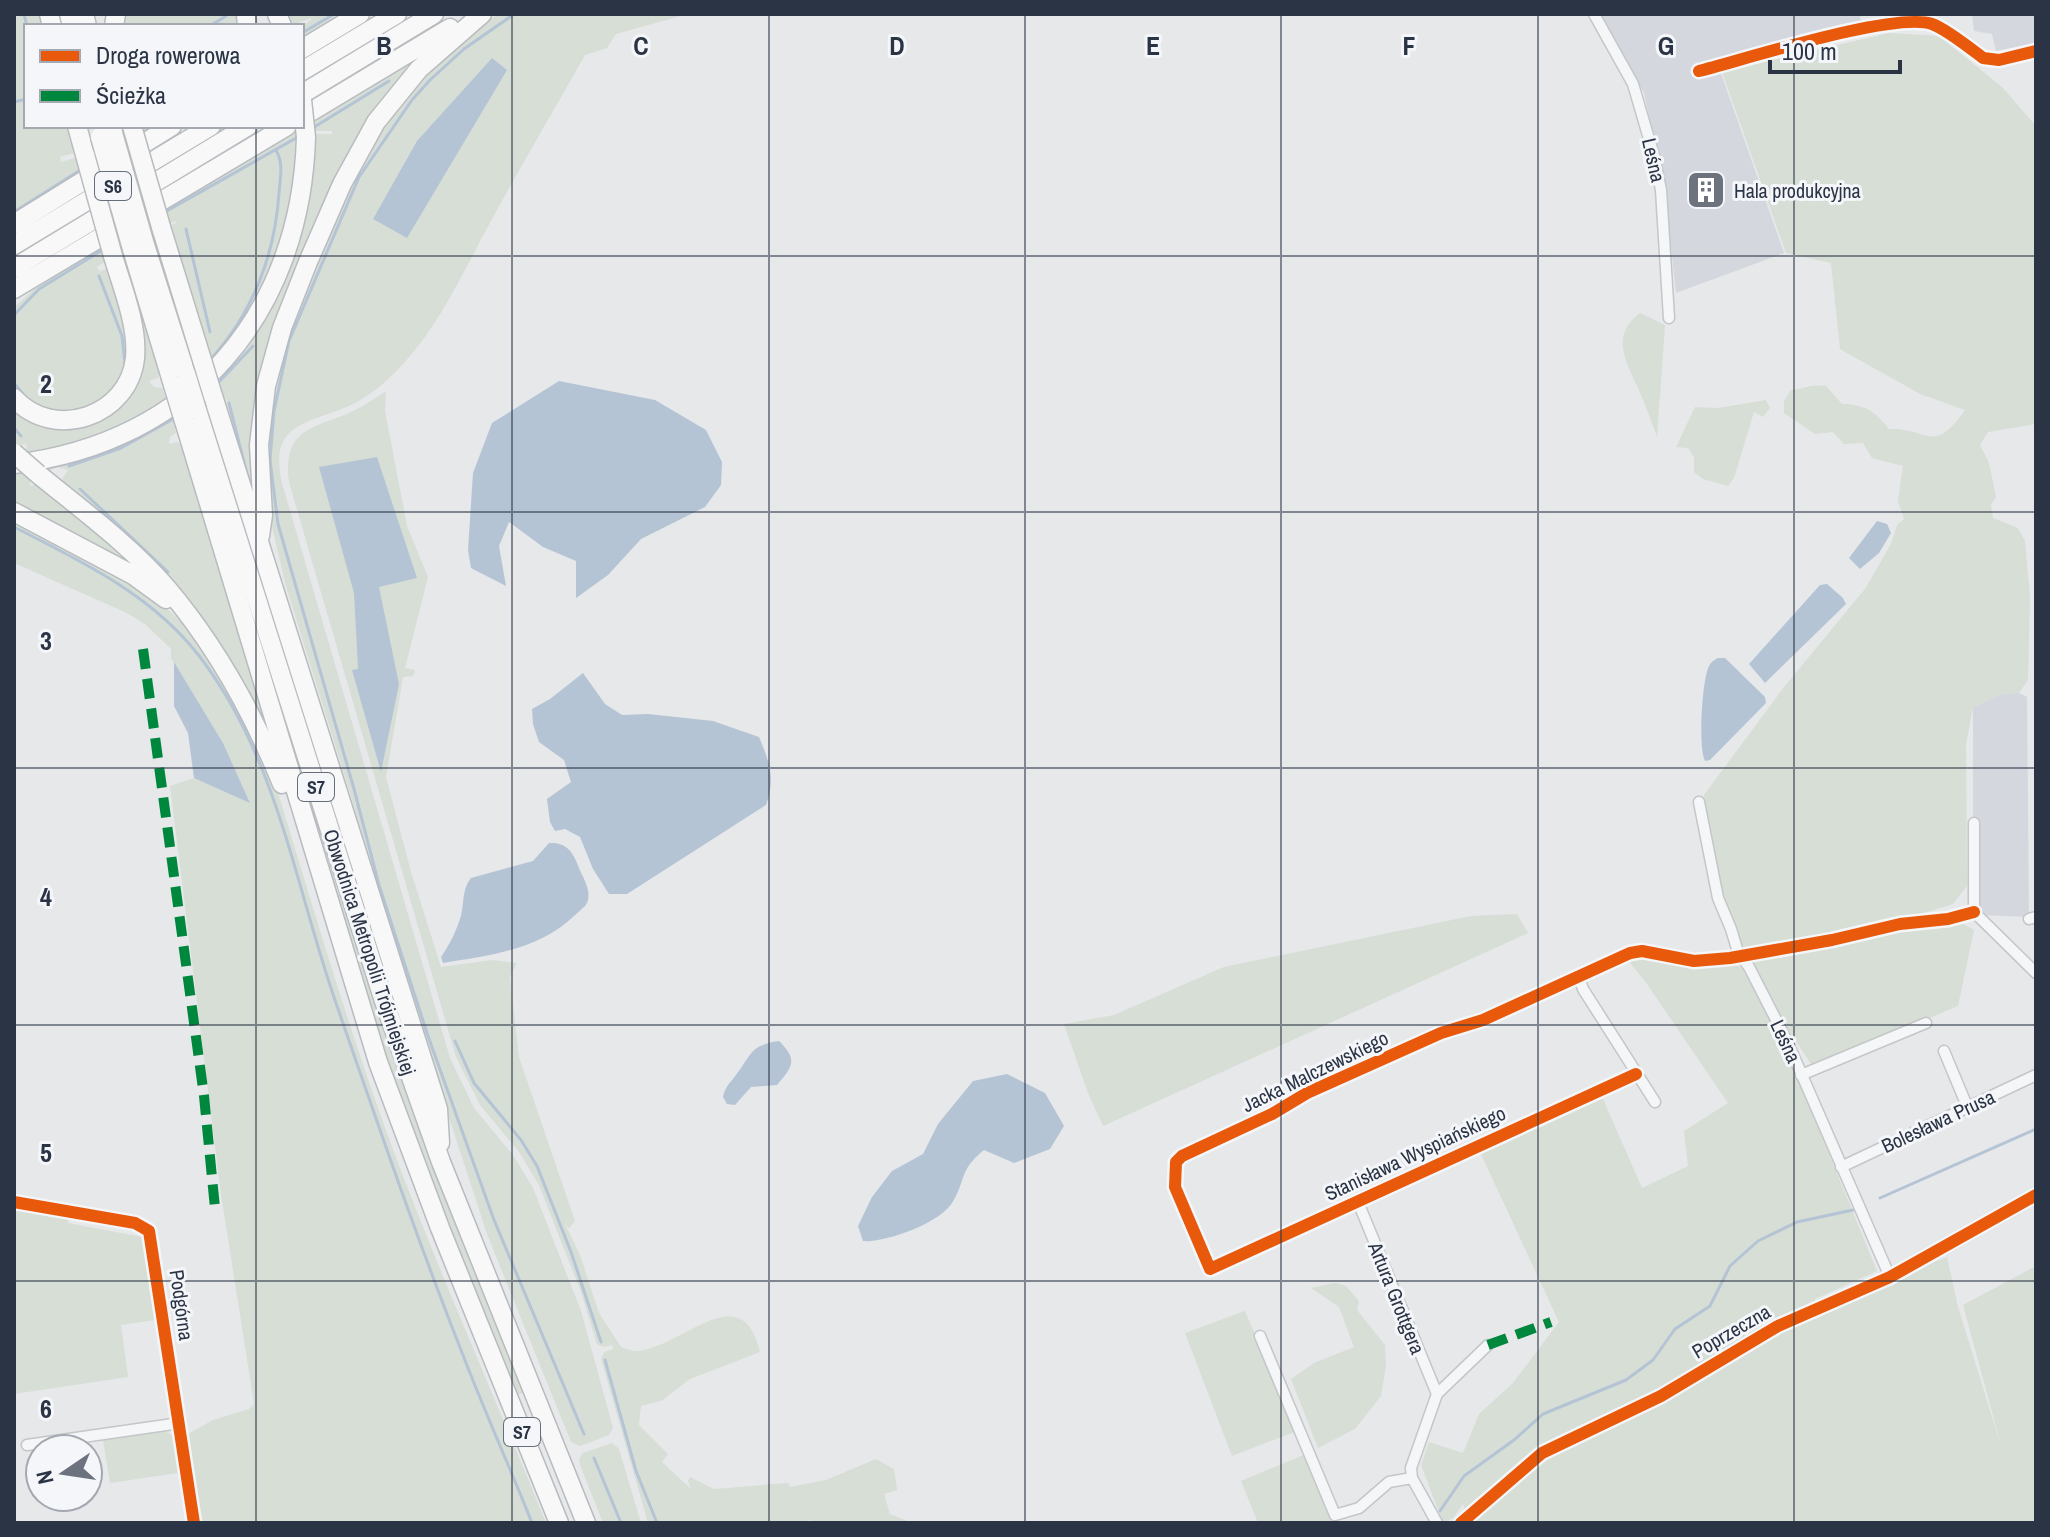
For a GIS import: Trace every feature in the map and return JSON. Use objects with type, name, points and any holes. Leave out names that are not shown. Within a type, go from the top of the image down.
[{"type":"highway","points":[[304,48],[360,14]]},
{"type":"highway","points":[[304,70],[397,14]]},
{"type":"highway","points":[[304,96],[434,14]]},
{"type":"highway","points":[[304,116],[474,14]]},
{"type":"highway","points":[[259,542],[263,515],[259,445],[264,398],[276,344],[298,287],[346,176],[376,122],[419,69],[482,14]]},
{"type":"highway","points":[[14,464],[81,451],[133,430],[185,396],[231,351],[256,318],[271,291],[292,239],[305,171],[304,117]]},
{"type":"highway","points":[[14,398],[39,416],[77,420],[110,405],[124,390],[134,367],[135,340],[78,128]]},
{"type":"highway","points":[[133,128],[213,396],[438,1109],[441,1162]]},
{"type":"highway","points":[[14,224],[169,128]]},
{"type":"highway","name":"S6","points":[[14,245],[208,128]]},
{"type":"highway","name":"S6","points":[[14,268],[245,128]]},
{"type":"highway","points":[[14,289],[284,128]]},
{"type":"highway","name":"Obwodnica Metropolii Trójmiejskiej","points":[[106,130],[321,879],[378,1062],[407,1143],[559,1523]]},
{"type":"highway","points":[[14,301],[47,270]]},
{"type":"highway","name":"Obwodnica Metropolii Trójmiejskiej","points":[[190,415],[384,1001],[441,1162],[586,1523]]},
{"type":"highway","points":[[14,453],[143,564],[166,587],[200,631],[257,725],[321,879]]},
{"type":"highway","points":[[14,512],[133,575],[200,631]]},
{"type":"street","name":"Leśna","points":[[1594,14],[1633,84],[1654,156],[1661,190],[1669,318]]},
{"type":"street","points":[[1699,71],[1870,27],[1906,22],[1932,24],[1983,58],[1991,60],[2036,51]]},
{"type":"street","name":"Leśna","points":[[1699,802],[1718,898],[1740,956],[1749,967],[1801,1075],[1890,1277]]},
{"type":"street","points":[[1974,823],[1974,912],[2036,973]]},
{"type":"street","points":[[1655,1102],[1583,989],[1579,977],[1630,953],[1642,951],[1694,961],[1740,956],[1974,912]]},
{"type":"street","name":"Jacka Malczewskiego","points":[[1210,1269],[1175,1187],[1176,1162],[1182,1156],[1272,1114],[1307,1093],[1441,1033],[1483,1020],[1579,977]]},
{"type":"street","points":[[1801,1075],[1926,1023]]},
{"type":"street","points":[[1944,1051],[1967,1106]]},
{"type":"street","name":"Stanisława Wyspiańskiego","points":[[1210,1269],[1636,1074]]},
{"type":"street","name":"Bolesława Prusa","points":[[1841,1167],[2036,1075]]},
{"type":"street","name":"Poprzeczna","points":[[1461,1523],[1542,1453],[1661,1396],[1778,1326],[1890,1277],[2036,1195]]},
{"type":"street","name":"Podgórna","points":[[14,1202],[135,1223],[149,1231],[180,1423],[191,1522]]},
{"type":"street","name":"Artura Grottgera","points":[[1358,1202],[1437,1394]]},
{"type":"street","points":[[1260,1336],[1335,1515],[1359,1508],[1389,1482],[1412,1478]]},
{"type":"street","points":[[1437,1523],[1412,1478],[1411,1468],[1437,1394],[1488,1345]]},
{"type":"street","points":[[104,1434],[180,1423]]},
{"type":"shaded area","points":[[14,14],[40,14],[46,24],[24,24],[24,128],[72,128],[78,152],[60,157],[61,162],[78,157],[92,148],[126,139],[124,130],[118,131],[117,128],[160,128],[14,218]]},
{"type":"shaded area","points":[[121,14],[241,14],[242,24],[119,24]]},
{"type":"shaded area","points":[[285,14],[353,14],[304,43],[304,25],[311,18],[289,24]]},
{"type":"shaded area","points":[[498,14],[688,14],[616,34],[607,48],[585,55],[452,294],[417,348],[366,397],[296,428],[281,448],[279,463],[282,483],[450,1058],[474,1108],[513,1155],[533,1188],[581,1311],[613,1428],[609,1435],[580,1446],[571,1442],[487,1234],[374,887],[354,806],[285,583],[271,522],[266,467],[268,417],[284,344],[344,197],[383,125],[415,84],[477,28]]},
{"type":"shaded area","points":[[1599,14],[1860,14],[1861,23],[1717,62],[1784,253],[1676,293],[1665,190],[1644,93]]},
{"type":"shaded area","points":[[1972,14],[2036,14],[2036,43],[1996,51],[1992,34],[1974,31]]},
{"type":"shaded area","points":[[1889,33],[1939,36],[2002,87],[2036,126],[2036,424],[1988,432],[1980,445],[1989,463],[1996,497],[1991,505],[1993,518],[2018,528],[2025,541],[2030,597],[2028,680],[2019,693],[2002,694],[1973,707],[1966,744],[1967,886],[1953,904],[1917,915],[1918,924],[1956,920],[1974,930],[1958,1006],[1813,1067],[1738,953],[1714,878],[1704,795],[1784,687],[1865,589],[1891,544],[1897,525],[1904,519],[1898,501],[1903,466],[1872,458],[1863,443],[1844,444],[1833,432],[1815,434],[1784,413],[1784,401],[1791,390],[1826,386],[1842,404],[1868,410],[1889,429],[1930,436],[1945,432],[1965,410],[1920,394],[1840,349],[1831,263],[1786,253],[1722,72]]},
{"type":"shaded area","points":[[432,45],[434,47],[392,94],[359,143],[319,223],[284,307],[261,382],[257,411],[254,456],[256,517],[223,413],[226,399],[219,391],[210,398],[432,1112],[385,979],[203,404],[193,413],[395,1048],[432,1152],[527,1391],[513,1397],[419,1157],[364,1000],[188,418],[175,428],[176,433],[170,437],[169,444],[177,442],[184,448],[265,723],[225,654],[177,592],[122,538],[63,489],[61,481],[68,470],[57,467],[47,472],[24,475],[30,480],[30,486],[39,484],[121,553],[147,580],[14,509],[14,471],[78,458],[136,435],[187,402],[231,362],[266,314],[292,260],[308,200],[313,134],[332,134],[332,131],[314,131],[301,139],[295,201],[280,258],[254,310],[220,356],[179,394],[130,425],[75,446],[14,458],[14,454],[25,453],[27,447],[25,443],[14,446],[14,406],[54,424],[93,420],[111,411],[125,397],[136,379],[141,357],[137,319],[115,255],[97,267],[99,271],[112,267],[126,312],[131,358],[126,379],[116,395],[102,406],[67,416],[48,413],[14,393],[14,307],[47,278],[295,128],[304,128],[304,122]],"holes":[[[176,221],[166,227],[202,343],[205,343],[210,358],[165,396],[162,388],[154,387],[149,381],[158,378],[160,370],[127,251],[121,252],[119,243],[153,234],[155,242],[151,244],[192,368],[200,362],[157,230]]]},
{"type":"shaded area","points":[[223,128],[231,128],[14,259],[14,254]]},
{"type":"shaded area","points":[[1640,313],[1665,325],[1657,437],[1623,349],[1625,330]]},
{"type":"shaded area","points":[[386,391],[385,411],[407,526],[428,577],[405,668],[415,670],[413,676],[403,677],[386,777],[411,872],[441,967],[493,960],[517,963],[510,977],[519,1057],[575,1221],[569,1228],[565,1224],[580,1255],[599,1313],[621,1347],[637,1351],[657,1346],[710,1321],[726,1317],[740,1319],[752,1330],[760,1352],[690,1379],[661,1401],[641,1406],[639,1425],[668,1454],[662,1462],[691,1489],[690,1477],[714,1489],[788,1483],[790,1487],[826,1480],[876,1459],[894,1469],[897,1490],[884,1494],[890,1514],[912,1523],[820,1523],[809,1520],[807,1523],[648,1523],[601,1359],[604,1352],[613,1349],[612,1345],[603,1347],[597,1344],[581,1292],[539,1185],[519,1152],[480,1105],[456,1057],[289,482],[290,453],[301,435],[357,409]]},
{"type":"shaded area","points":[[1766,400],[1770,408],[1763,417],[1754,412],[1734,478],[1728,486],[1703,479],[1694,472],[1694,457],[1688,448],[1676,447],[1695,407],[1718,408]]},
{"type":"shaded area","points":[[14,518],[110,567],[162,604],[182,623],[217,668],[246,718],[279,796],[385,1129],[546,1523],[201,1523],[188,1434],[213,1420],[249,1409],[254,1404],[221,1194],[170,786],[194,778],[249,801],[223,743],[171,658],[171,649],[145,624],[125,612],[14,563]]},
{"type":"shaded area","points":[[2019,693],[2027,697],[2029,917],[1979,915],[1973,886],[1973,707],[2002,694]]},
{"type":"shaded area","points":[[1517,914],[1528,933],[1103,1126],[1064,1024],[1114,1015],[1224,967],[1471,916]]},
{"type":"shaded area","points":[[1637,955],[1703,964],[1730,963],[1742,968],[1785,1046],[1877,1271],[1815,1299],[1817,1311],[1947,1257],[1958,1307],[2002,1449],[1963,1305],[2036,1266],[2036,1523],[1469,1523],[1463,1504],[1453,1518],[1445,1522],[1442,1520],[1421,1465],[1429,1442],[1463,1453],[1479,1414],[1513,1383],[1559,1322],[1479,1150],[1595,1098],[1603,1099],[1642,1188],[1688,1166],[1684,1131],[1728,1103],[1627,959]]},
{"type":"shaded area","points":[[14,1208],[68,1217],[68,1223],[142,1237],[155,1320],[121,1325],[128,1377],[14,1394]]},
{"type":"shaded area","points":[[1335,1283],[1346,1286],[1359,1301],[1357,1310],[1385,1345],[1386,1365],[1381,1396],[1355,1429],[1318,1448],[1291,1379],[1314,1363],[1354,1347],[1339,1307],[1311,1288]]},
{"type":"shaded area","points":[[1245,1311],[1297,1431],[1232,1456],[1185,1333]]},
{"type":"shaded area","points":[[165,1431],[173,1436],[178,1473],[110,1483],[104,1440]]},
{"type":"shaded area","points":[[612,1443],[619,1449],[641,1523],[603,1523],[580,1465],[579,1459],[583,1453]]},
{"type":"shaded area","points":[[1306,1454],[1336,1523],[1258,1523],[1241,1481]]},
{"type":"water","points":[[492,58],[507,70],[407,238],[373,219],[417,141]]},
{"type":"water","points":[[559,381],[655,400],[706,430],[722,462],[721,485],[705,507],[641,539],[608,575],[576,598],[576,561],[543,547],[509,522],[499,546],[506,586],[471,568],[468,550],[473,473],[492,423]]},
{"type":"water","points":[[377,457],[417,578],[379,587],[399,684],[381,772],[352,670],[358,669],[354,593],[319,467]]},
{"type":"water","points":[[1877,521],[1887,524],[1891,533],[1879,553],[1860,569],[1849,558]]},
{"type":"water","points":[[1827,584],[1846,604],[1765,683],[1749,664],[1820,585]]},
{"type":"water","points":[[1718,658],[1725,658],[1765,697],[1766,703],[1710,760],[1705,761],[1701,729],[1704,685],[1709,666]]},
{"type":"water","points":[[174,662],[223,743],[250,803],[194,778],[188,733],[174,706]]},
{"type":"water","points":[[583,673],[605,704],[622,715],[648,714],[713,721],[759,737],[770,770],[771,787],[766,805],[627,894],[609,894],[593,869],[580,837],[565,829],[555,831],[550,822],[547,799],[571,782],[564,760],[539,742],[533,724],[532,709]]},
{"type":"water","points":[[549,843],[565,846],[574,857],[588,889],[585,906],[560,927],[530,944],[496,954],[443,963],[441,957],[457,927],[471,878],[533,861]]},
{"type":"water","points":[[779,1041],[789,1053],[791,1063],[777,1085],[751,1087],[735,1105],[727,1104],[723,1097],[725,1090],[753,1052],[762,1045]]},
{"type":"water","points":[[1007,1074],[1045,1093],[1064,1126],[1050,1149],[1014,1163],[984,1150],[966,1170],[952,1203],[936,1218],[898,1235],[863,1241],[858,1226],[872,1197],[892,1171],[923,1154],[938,1124],[973,1081]]},
{"type":"waterway","points":[[24,14],[26,24]]},
{"type":"waterway","points":[[304,32],[334,14]]},
{"type":"waterway","points":[[514,14],[464,49],[430,80],[412,100],[359,177],[289,341],[274,411],[270,460],[278,524],[379,885],[428,1036],[494,1220],[584,1434]]},
{"type":"waterway","points":[[213,24],[226,16]]},
{"type":"waterway","points":[[311,129],[389,81]]},
{"type":"waterway","points":[[14,102],[24,100]]},
{"type":"waterway","points":[[140,135],[151,128]]},
{"type":"waterway","points":[[165,212],[298,137]]},
{"type":"waterway","points":[[211,359],[239,322],[267,260],[277,216],[281,176],[276,150]]},
{"type":"waterway","points":[[14,212],[82,169]]},
{"type":"waterway","points":[[186,229],[210,332]]},
{"type":"waterway","points":[[14,315],[39,289],[104,249]]},
{"type":"waterway","points":[[99,276],[122,336],[125,363]]},
{"type":"waterway","points":[[218,383],[253,346]]},
{"type":"waterway","points":[[14,383],[22,393]]},
{"type":"waterway","points":[[229,403],[248,478]]},
{"type":"waterway","points":[[69,466],[121,448],[175,418]]},
{"type":"waterway","points":[[14,428],[21,436]]},
{"type":"waterway","points":[[80,489],[168,572]]},
{"type":"waterway","points":[[14,527],[114,582],[161,615],[200,657],[227,696],[248,738],[282,824],[336,1003],[412,1221],[469,1372],[532,1523]]},
{"type":"waterway","points":[[455,1041],[474,1083],[521,1140],[537,1166],[571,1252],[601,1342]]},
{"type":"waterway","points":[[1880,1198],[2036,1129]]},
{"type":"waterway","points":[[1440,1511],[1464,1476],[1514,1440],[1543,1414],[1626,1380],[1653,1360],[1675,1329],[1710,1306],[1730,1266],[1758,1241],[1797,1222],[1853,1210]]},
{"type":"waterway","points":[[605,1360],[636,1471],[657,1523]]},
{"type":"waterway","points":[[594,1458],[621,1523]]},
{"type":"marked path","points":[[143,649],[204,1096],[215,1208]]},
{"type":"marked path","points":[[1488,1345],[1551,1322]]},
{"type":"cycle path","points":[[1699,71],[1854,30],[1913,22],[1938,26],[1983,58],[1999,60],[2036,51]]},
{"type":"cycle path","points":[[1636,1074],[1210,1269],[1175,1187],[1176,1162],[1182,1156],[1272,1114],[1307,1093],[1441,1033],[1483,1020],[1630,953],[1642,951],[1694,961],[1730,958],[1974,912]]},
{"type":"cycle path","points":[[1461,1523],[1542,1453],[1661,1396],[1778,1326],[1890,1277],[2036,1195]]},
{"type":"cycle path","points":[[14,1202],[135,1223],[149,1231],[194,1523]]},
{"type":"place","name":"Hala produkcyjna","points":[[1706,190]]}]
